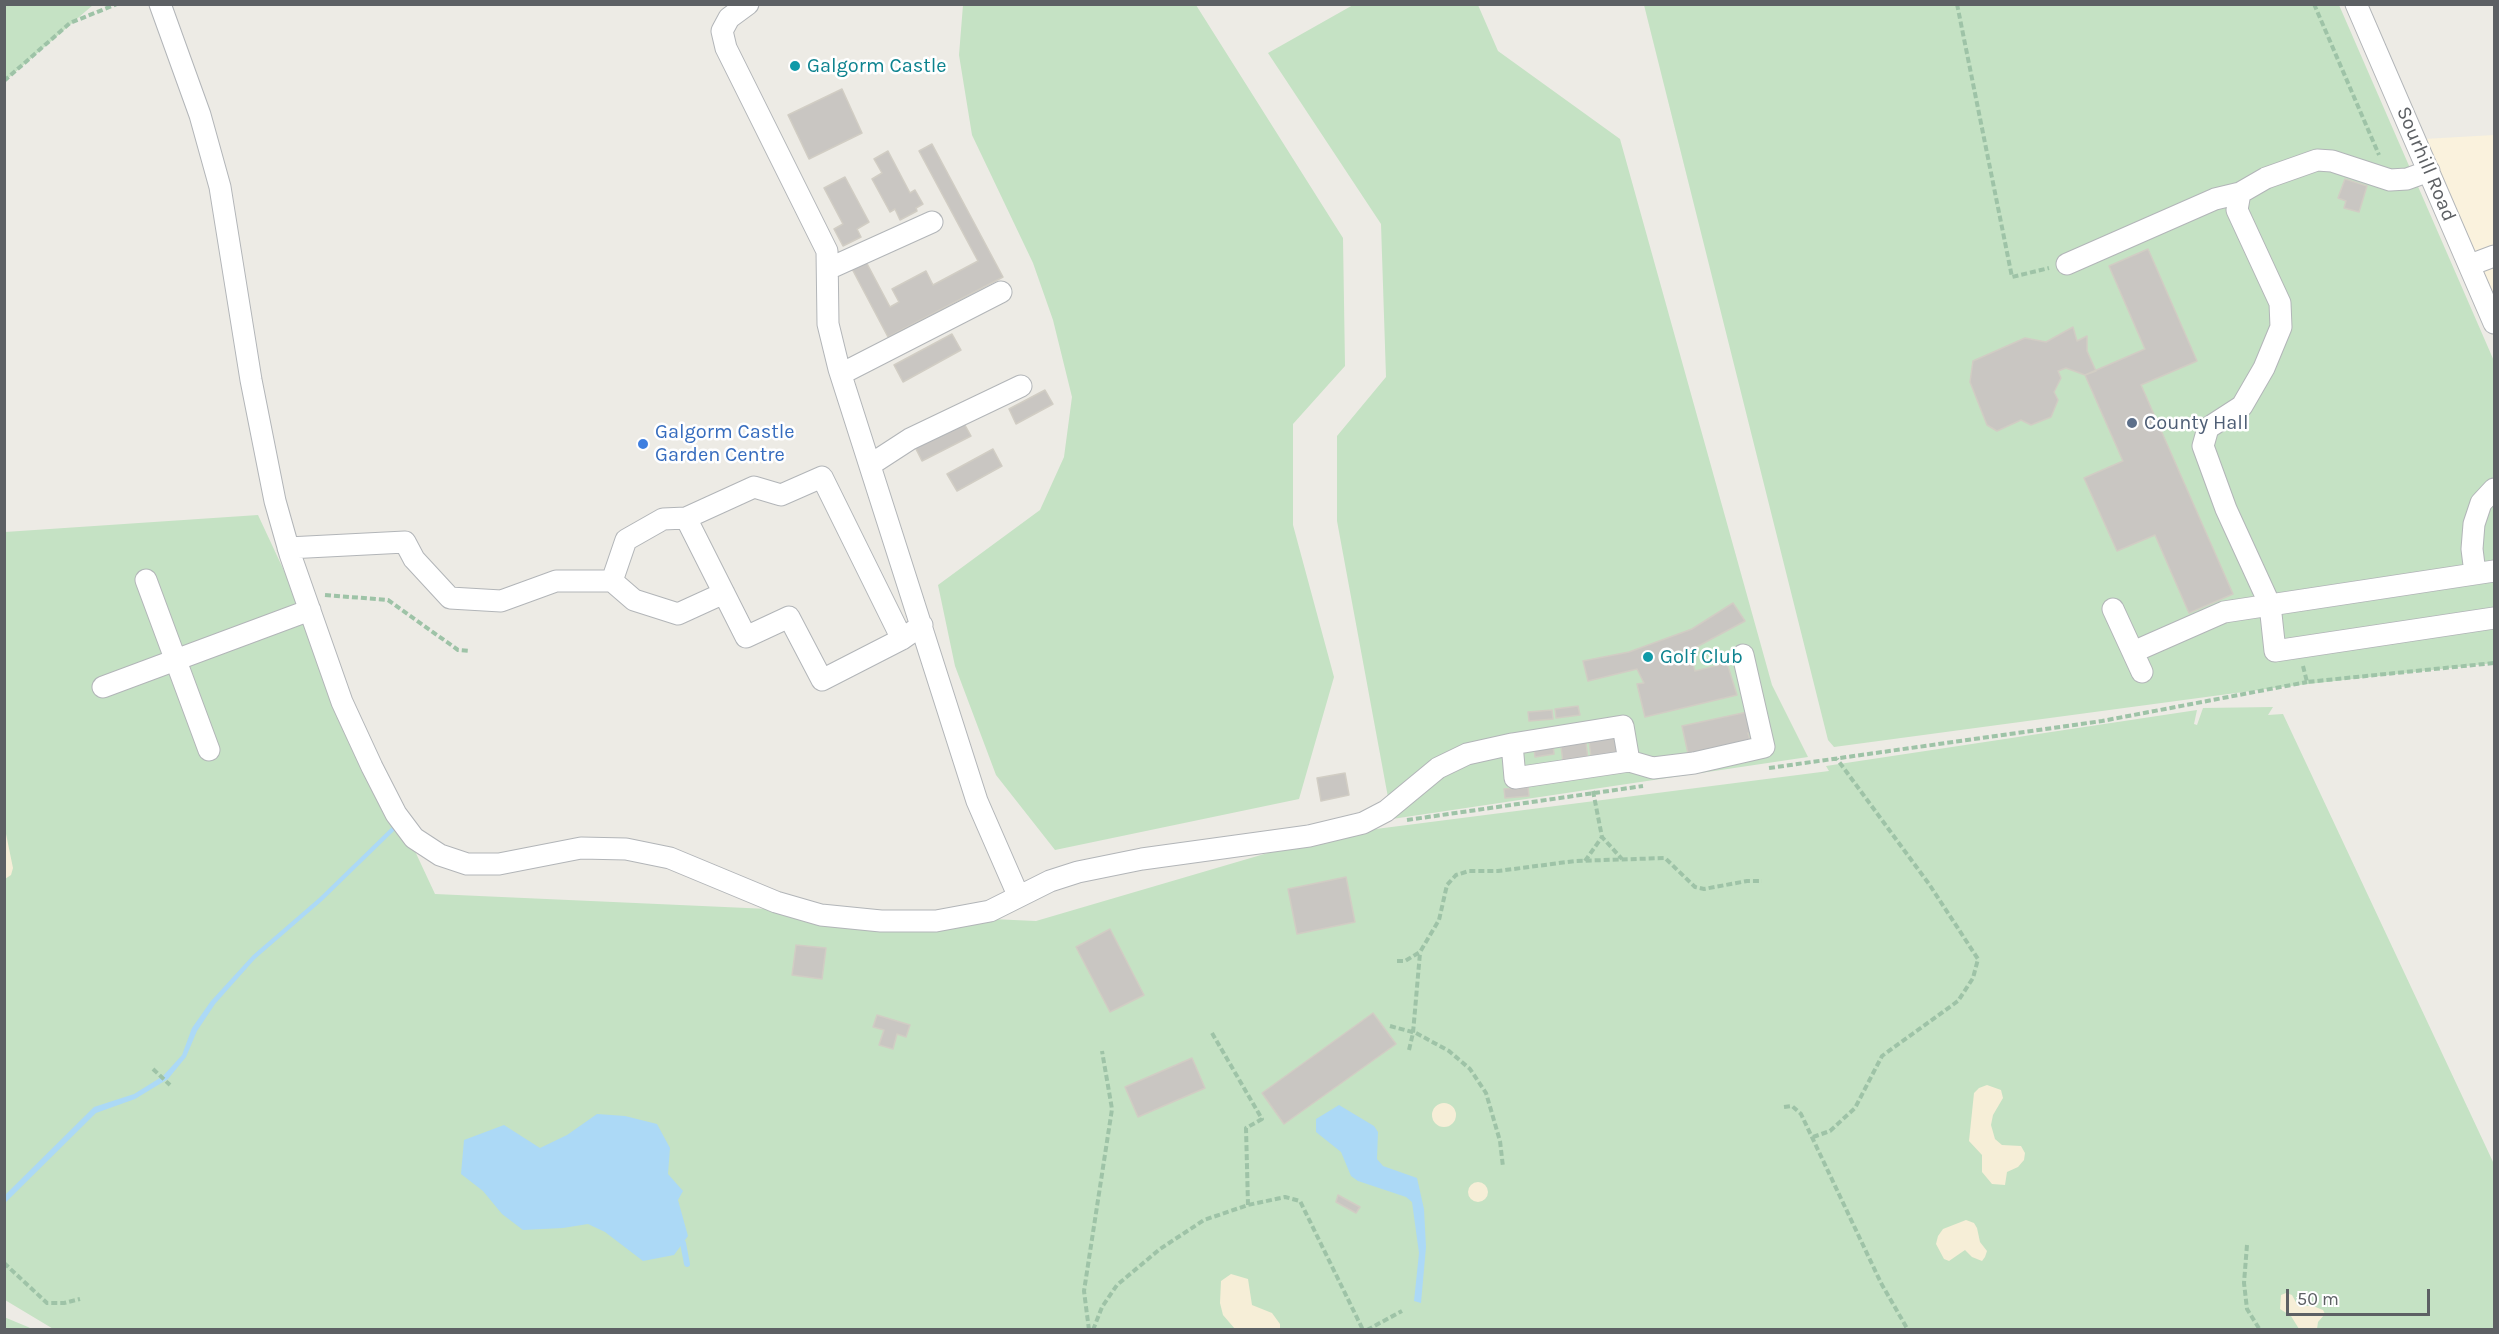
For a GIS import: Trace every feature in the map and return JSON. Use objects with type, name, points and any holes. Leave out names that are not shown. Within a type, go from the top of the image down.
[{"type":"street","points":[[160,4],[200,115],[219,187],[251,380],[275,501],[288,548],[342,702],[396,814],[414,837],[440,855],[467,864],[499,864],[581,848],[626,849],[669,858],[776,902],[821,915],[881,921],[936,921],[990,911],[1018,896],[1078,872],[1142,859],[1308,836],[1364,823],[1386,811],[1438,768],[1467,754],[1512,744],[1623,726],[1629,761]]},
{"type":"street","points":[[748,4],[729,18],[722,32],[726,48],[827,251],[828,324],[841,374],[977,801],[1018,896]]},
{"type":"street","name":"Sourhill Road","points":[[2356,4],[2494,323]]},
{"type":"street","points":[[2067,264],[2215,199],[2240,193],[2274,175],[2317,160],[2332,161],[2390,180],[2407,179],[2429,171]]},
{"type":"street","points":[[2240,193],[2237,210],[2280,303],[2281,327],[2264,368],[2242,406],[2208,428],[2203,446],[2226,509],[2270,605],[2275,651],[2494,618]]},
{"type":"street","points":[[828,269],[932,222]]},
{"type":"street","points":[[2470,265],[2494,256]]},
{"type":"street","points":[[841,374],[1001,292]]},
{"type":"street","points":[[870,465],[910,439],[1021,386]]},
{"type":"street","points":[[612,581],[626,540],[663,519],[686,518],[754,487],[781,495],[822,477],[902,639]]},
{"type":"street","points":[[2133,652],[2224,612],[2485,572],[2472,549],[2474,524],[2481,503],[2494,489]]},
{"type":"street","points":[[686,518],[746,637],[789,617],[822,681],[902,639],[922,625]]},
{"type":"street","points":[[288,548],[405,542],[414,560],[450,598],[501,601],[556,581],[612,581],[634,600],[678,614],[724,593]]},
{"type":"street","points":[[146,580],[210,750]]},
{"type":"street","points":[[103,687],[176,660],[307,601]]},
{"type":"street","points":[[2113,609],[2142,672]]},
{"type":"street","points":[[1512,744],[1515,778],[1629,761],[1653,768],[1694,763],[1764,747],[1743,655]]},
{"type":"path","points":[[4,81],[70,23],[117,4]]},
{"type":"path","points":[[1957,4],[2012,277],[2067,264]]},
{"type":"path","points":[[2314,4],[2390,180]]},
{"type":"path","points":[[307,601],[388,600],[458,650],[470,651]]},
{"type":"path","points":[[2298,648],[2307,682]]},
{"type":"path","points":[[1767,768],[2102,721],[2307,682],[2494,663]]},
{"type":"path","points":[[1813,1137],[1830,1131],[1855,1108],[1882,1056],[1958,1001],[1973,978],[1978,959],[1929,885],[1836,758]]},
{"type":"path","points":[[1591,766],[1593,793],[1602,837],[1622,859]]},
{"type":"path","points":[[1395,821],[1651,785]]},
{"type":"path","points":[[1584,861],[1602,837]]},
{"type":"path","points":[[1409,1050],[1413,1032],[1420,952],[1439,920],[1447,885],[1456,876],[1469,871],[1498,871],[1584,861],[1665,858],[1686,881],[1704,889],[1747,881],[1762,881]]},
{"type":"path","points":[[1397,961],[1405,961],[1420,952]]},
{"type":"path","points":[[1390,1026],[1413,1032],[1449,1051],[1470,1069],[1486,1093],[1500,1141],[1503,1167]]},
{"type":"path","points":[[1212,1034],[1262,1119],[1246,1128],[1248,1205]]},
{"type":"path","points":[[1091,1329],[1084,1291],[1112,1109],[1101,1051]]},
{"type":"path","points":[[153,1069],[168,1083]]},
{"type":"path","points":[[1784,1107],[1792,1106],[1801,1114],[1876,1274],[1908,1329]]},
{"type":"path","points":[[1091,1329],[1102,1307],[1118,1285],[1160,1249],[1204,1220],[1248,1205],[1285,1197],[1300,1201],[1365,1329],[1402,1311]]},
{"type":"path","points":[[2247,1245],[2244,1283],[2247,1309],[2260,1329]]},
{"type":"path","points":[[4,1263],[47,1303],[64,1303],[80,1299]]},
{"type":"shaded area","points":[[2494,135],[2494,300],[2424,139]]},
{"type":"green space","points":[[5,4],[93,4],[93,5],[5,81]]},
{"type":"green space","points":[[963,5],[1196,5],[1343,238],[1345,366],[1293,424],[1293,525],[1334,677],[1299,799],[1055,850],[996,775],[955,666],[938,585],[1040,510],[1064,457],[1072,397],[1053,320],[1033,263],[972,135],[959,55]]},
{"type":"green space","points":[[1353,5],[1478,5],[1498,51],[1620,139],[1772,685],[1808,757],[1392,819],[1337,521],[1337,436],[1386,377],[1381,224],[1268,53]]},
{"type":"green space","points":[[1644,5],[2339,5],[2494,361],[2494,663],[2273,688],[1834,747],[1828,740]]},
{"type":"green space","points":[[258,515],[435,894],[1036,921],[1329,835],[1829,771],[1826,766],[2197,710],[2194,724],[2197,725],[2203,708],[2273,707],[2268,715],[2283,714],[2494,1164],[2494,1329],[55,1330],[5,1300],[5,532]]},
{"type":"green space","points":[[4,1317],[28,1327],[32,1329],[5,1329]]},
{"type":"sand","points":[[5,829],[13,868],[11,875],[5,879]]},
{"type":"sand","points":[[1987,1085],[2001,1090],[2003,1098],[1993,1115],[1991,1125],[1995,1139],[2002,1145],[2021,1146],[2025,1153],[2024,1160],[2018,1167],[2007,1172],[2005,1185],[1992,1184],[1982,1172],[1982,1155],[1969,1141],[1974,1093]]},
{"type":"sand","points":[[1444,1103],[1453,1106],[1456,1115],[1453,1124],[1444,1127],[1435,1124],[1432,1115],[1435,1106]]},
{"type":"sand","points":[[1478,1182],[1485,1185],[1488,1192],[1485,1199],[1478,1202],[1471,1199],[1468,1192],[1471,1185]]},
{"type":"sand","points":[[1966,1220],[1974,1223],[1977,1228],[1980,1242],[1987,1251],[1985,1257],[1982,1261],[1972,1257],[1965,1250],[1949,1261],[1944,1259],[1936,1244],[1938,1236],[1943,1229]]},
{"type":"sand","points":[[1231,1274],[1248,1279],[1252,1305],[1272,1313],[1280,1324],[1280,1329],[1235,1329],[1223,1315],[1220,1303],[1221,1281]]},
{"type":"sand","points":[[2286,1293],[2292,1295],[2298,1306],[2313,1306],[2323,1310],[2325,1314],[2318,1322],[2317,1329],[2299,1329],[2291,1316],[2280,1309],[2281,1295]]},
{"type":"water","points":[[392,827],[395,830],[322,901],[255,959],[215,1004],[197,1031],[186,1057],[168,1079],[135,1099],[96,1113],[5,1203],[5,1195],[94,1107],[134,1094],[163,1076],[182,1055],[192,1028],[211,1001],[253,955],[319,898]]},
{"type":"water","points":[[1339,1105],[1374,1126],[1378,1132],[1377,1159],[1383,1166],[1417,1178],[1424,1209],[1426,1247],[1421,1303],[1414,1301],[1419,1253],[1412,1202],[1406,1197],[1358,1181],[1351,1176],[1341,1152],[1316,1132],[1316,1119]]},
{"type":"water","points":[[597,1114],[625,1116],[657,1124],[670,1148],[668,1174],[683,1191],[678,1200],[688,1236],[674,1255],[643,1261],[605,1232],[588,1224],[523,1230],[502,1214],[483,1191],[461,1174],[464,1140],[504,1125],[540,1148],[567,1135]]},
{"type":"building","points":[[842,89],[862,133],[809,159],[788,115]]},
{"type":"building","points":[[932,144],[1003,277],[888,337],[850,265],[864,258],[890,307],[899,302],[892,289],[926,271],[933,285],[978,261],[919,151]]},
{"type":"building","points":[[888,151],[910,193],[915,190],[923,204],[916,208],[917,211],[900,220],[895,209],[890,212],[872,179],[882,173],[874,159]]},
{"type":"building","points":[[845,177],[869,222],[857,229],[861,237],[843,246],[834,229],[843,224],[824,188]]},
{"type":"building","points":[[2345,179],[2367,186],[2359,212],[2344,208],[2346,201],[2338,198]]},
{"type":"building","name":"County Hall","points":[[2148,249],[2197,361],[2141,385],[2233,594],[2189,613],[2155,535],[2117,551],[2084,478],[2123,461],[2085,375],[2145,349],[2109,266]]},
{"type":"building","points":[[2073,327],[2077,341],[2087,336],[2087,351],[2096,371],[2085,375],[2066,368],[2058,371],[2061,378],[2054,392],[2058,400],[2051,417],[2031,425],[2021,420],[1997,431],[1987,425],[1970,382],[1973,361],[2025,338],[2046,342]]},
{"type":"building","points":[[952,334],[961,350],[903,382],[894,365]]},
{"type":"building","points":[[1045,390],[1053,404],[1016,424],[1009,409]]},
{"type":"building","points":[[961,418],[971,436],[922,461],[913,443]]},
{"type":"building","points":[[993,449],[1002,466],[957,491],[947,474]]},
{"type":"building","name":"Golf Club","points":[[1733,603],[1745,621],[1689,651],[1695,671],[1727,663],[1737,695],[1645,717],[1637,684],[1644,683],[1637,669],[1588,681],[1583,661],[1629,652],[1692,629]]},
{"type":"building","points":[[1578,706],[1580,715],[1556,718],[1555,709]]},
{"type":"building","points":[[1552,710],[1553,719],[1529,721],[1528,712]]},
{"type":"building","points":[[1752,711],[1756,731],[1748,733],[1751,744],[1689,758],[1682,726]]},
{"type":"building","points":[[1615,738],[1617,754],[1591,757],[1589,741]]},
{"type":"building","points":[[1586,743],[1588,759],[1563,762],[1561,746]]},
{"type":"building","points":[[1553,745],[1554,754],[1535,757],[1534,748]]},
{"type":"building","points":[[1345,773],[1349,795],[1321,801],[1317,778]]},
{"type":"building","points":[[1528,787],[1529,796],[1505,798],[1504,789]]},
{"type":"building","points":[[1346,877],[1355,922],[1297,934],[1288,889]]},
{"type":"building","points":[[1110,929],[1144,995],[1110,1012],[1076,947]]},
{"type":"building","points":[[796,945],[826,948],[822,979],[792,975]]},
{"type":"building","points":[[1373,1013],[1396,1044],[1284,1124],[1262,1093]]},
{"type":"building","points":[[877,1015],[910,1025],[906,1037],[897,1034],[893,1049],[879,1045],[884,1030],[873,1027]]},
{"type":"building","points":[[1192,1058],[1205,1088],[1138,1117],[1125,1087]]},
{"type":"building","points":[[1338,1195],[1360,1207],[1356,1213],[1336,1202]]},
{"type":"waterway","points":[[683,1243],[687,1264]]},
{"type":"place","name":"Galgorm Castle","points":[[795,66]]},
{"type":"place","name":"County Hall","points":[[2132,423]]},
{"type":"place","name":"Galgorm Castle Garden Centre","points":[[643,444]]},
{"type":"place","name":"Golf Club","points":[[1648,657]]}]
